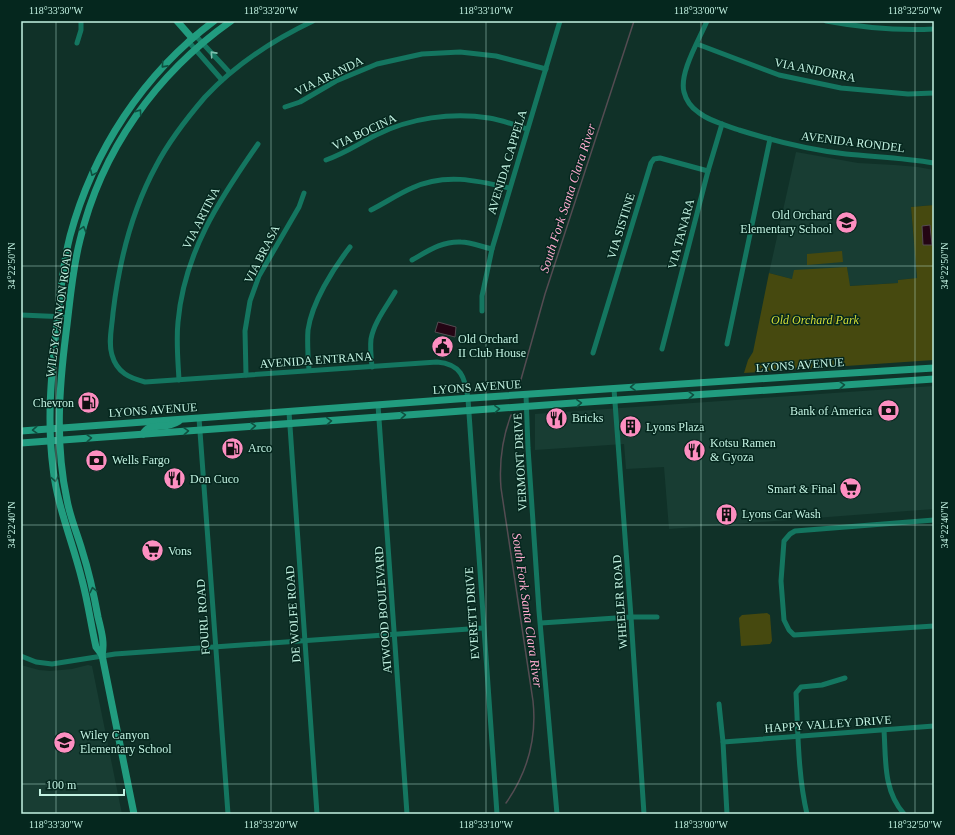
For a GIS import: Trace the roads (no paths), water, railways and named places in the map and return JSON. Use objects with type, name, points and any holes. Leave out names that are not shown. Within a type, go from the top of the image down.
[{"type":"main road","points":[[177,21],[191,38]]},
{"type":"main road","name":"WILEY CANYON ROAD","points":[[102,655],[96,647],[79,569],[57,494],[50,440],[51,377],[65,263],[70,237],[88,185],[115,130],[132,104],[169,59],[191,38],[214,21]]},
{"type":"main road","name":"WILEY CANYON ROAD","points":[[134,814],[102,655],[104,647],[101,629],[87,566],[67,501],[61,469],[59,428],[60,387],[72,276],[80,240],[94,194],[117,146],[156,88],[176,66],[202,42],[231,21]]},
{"type":"main road","name":"LYONS AVENUE","points":[[21,431],[810,375],[934,369]]},
{"type":"main road","name":"LYONS AVENUE","points":[[21,443],[615,400],[934,380]]},
{"type":"main road","points":[[143,434],[149,427],[169,425],[185,419]]},
{"type":"main road","points":[[79,569],[87,566]]},
{"type":"main road","points":[[89,613],[97,611]]},
{"type":"main road","points":[[92,630],[101,629]]},
{"type":"street","points":[[77,43],[81,30],[81,21]]},
{"type":"street","points":[[191,38],[195,49],[222,80],[258,52],[290,32],[313,21]]},
{"type":"street","name":"AVENIDA CAPPELA","points":[[482,311],[482,296],[492,249],[560,21]]},
{"type":"street","points":[[697,44],[707,21]]},
{"type":"street","points":[[826,21],[856,27],[903,30],[934,29]]},
{"type":"street","points":[[191,38],[202,42],[230,73]]},
{"type":"street","name":"VIA ANDORRA","points":[[697,44],[779,75],[841,88],[908,94],[934,93]]},
{"type":"street","name":"AVENIDA RONDEL","points":[[697,44],[685,68],[683,80],[686,98],[690,105],[698,112],[722,124],[770,139],[834,152],[934,163]]},
{"type":"street","name":"VIA ARANDA","points":[[285,107],[300,102],[336,81],[377,64],[422,54],[460,52],[496,56],[546,69]]},
{"type":"street","name":"AVENIDA ENTRANA","points":[[222,80],[205,97],[182,126],[156,165],[135,212],[123,250],[116,288],[110,342],[112,356],[119,369],[130,378],[145,382],[437,362],[449,364],[457,368],[464,379],[468,399],[468,411]]},
{"type":"street","name":"VIA BOCINA","points":[[326,160],[342,155],[376,135],[403,124],[431,118],[464,116],[490,118],[527,129]]},
{"type":"street","name":"VIA TANARA","points":[[662,349],[708,171],[722,124]]},
{"type":"street","points":[[727,344],[770,139]]},
{"type":"street","name":"VIA ARTINA","points":[[179,380],[177,348],[178,323],[187,271],[198,241],[214,210],[258,144]]},
{"type":"street","name":"VIA SISTINE","points":[[593,353],[652,162],[654,159],[660,158],[708,171]]},
{"type":"street","points":[[371,210],[413,187],[435,181],[454,179],[476,180],[509,188]]},
{"type":"street","name":"VIA BRASA","points":[[246,375],[245,331],[250,301],[259,276],[299,207],[304,193]]},
{"type":"street","points":[[412,260],[438,245],[450,242],[462,242],[492,249]]},
{"type":"street","points":[[309,370],[308,330],[312,313],[322,291],[350,247]]},
{"type":"street","points":[[372,367],[370,352],[371,338],[378,319],[396,292]]},
{"type":"street","points":[[21,315],[68,317]]},
{"type":"street","name":"WHEELER ROAD","points":[[614,389],[644,814]]},
{"type":"street","name":"VERMONT DRIVE","points":[[526,395],[541,623],[557,814]]},
{"type":"street","name":"ATWOOD BOULEVARD","points":[[378,405],[407,814]]},
{"type":"street","name":"EVERETT DRIVE","points":[[468,411],[497,814]]},
{"type":"street","name":"DE WOLFE ROAD","points":[[289,412],[318,814]]},
{"type":"street","name":"FOURL ROAD","points":[[199,418],[228,814]]},
{"type":"street","points":[[934,520],[796,530],[790,534],[784,542],[781,581],[784,620],[789,630],[794,635],[934,626]]},
{"type":"street","points":[[541,623],[631,617],[657,617]]},
{"type":"street","points":[[21,656],[36,662],[52,664],[102,655],[483,628]]},
{"type":"street","points":[[807,814],[804,802],[798,736],[796,693],[801,687],[822,685],[845,678]]},
{"type":"street","points":[[719,704],[723,742],[727,814]]},
{"type":"street","name":"HAPPY VALLEY DRIVE","points":[[723,742],[934,726]]},
{"type":"street","points":[[884,730],[886,777],[890,790],[904,814]]},
{"type":"waterway","name":"South Fork Santa Clara River","points":[[520,383],[545,294],[634,21]]},
{"type":"waterway","name":"South Fork Santa Clara River","points":[[506,803],[520,780],[529,755],[532,742],[534,715],[501,488],[500,469],[502,451],[505,433],[511,415]]},
{"type":"place","name":"Old Orchard Elementary School","points":[[847,222]]},
{"type":"place","name":"Old Orchard II Club House","points":[[442,346]]},
{"type":"place","name":"Chevron","points":[[89,403]]},
{"type":"place","name":"Bank of America","points":[[888,411]]},
{"type":"place","name":"Bricks","points":[[557,418]]},
{"type":"place","name":"Lyons Plaza","points":[[631,427]]},
{"type":"place","name":"Arco","points":[[232,448]]},
{"type":"place","name":"Kotsu Ramen & Gyoza","points":[[695,450]]},
{"type":"place","name":"Wells Fargo","points":[[97,460]]},
{"type":"place","name":"Don Cuco","points":[[175,479]]},
{"type":"place","name":"Smart & Final","points":[[851,489]]},
{"type":"place","name":"Lyons Car Wash","points":[[726,514]]},
{"type":"place","name":"Vons","points":[[152,551]]},
{"type":"place","name":"Wiley Canyon Elementary School","points":[[64,742]]},
{"type":"park label","name":"Old Orchard Park","points":[[815,320]]}]
